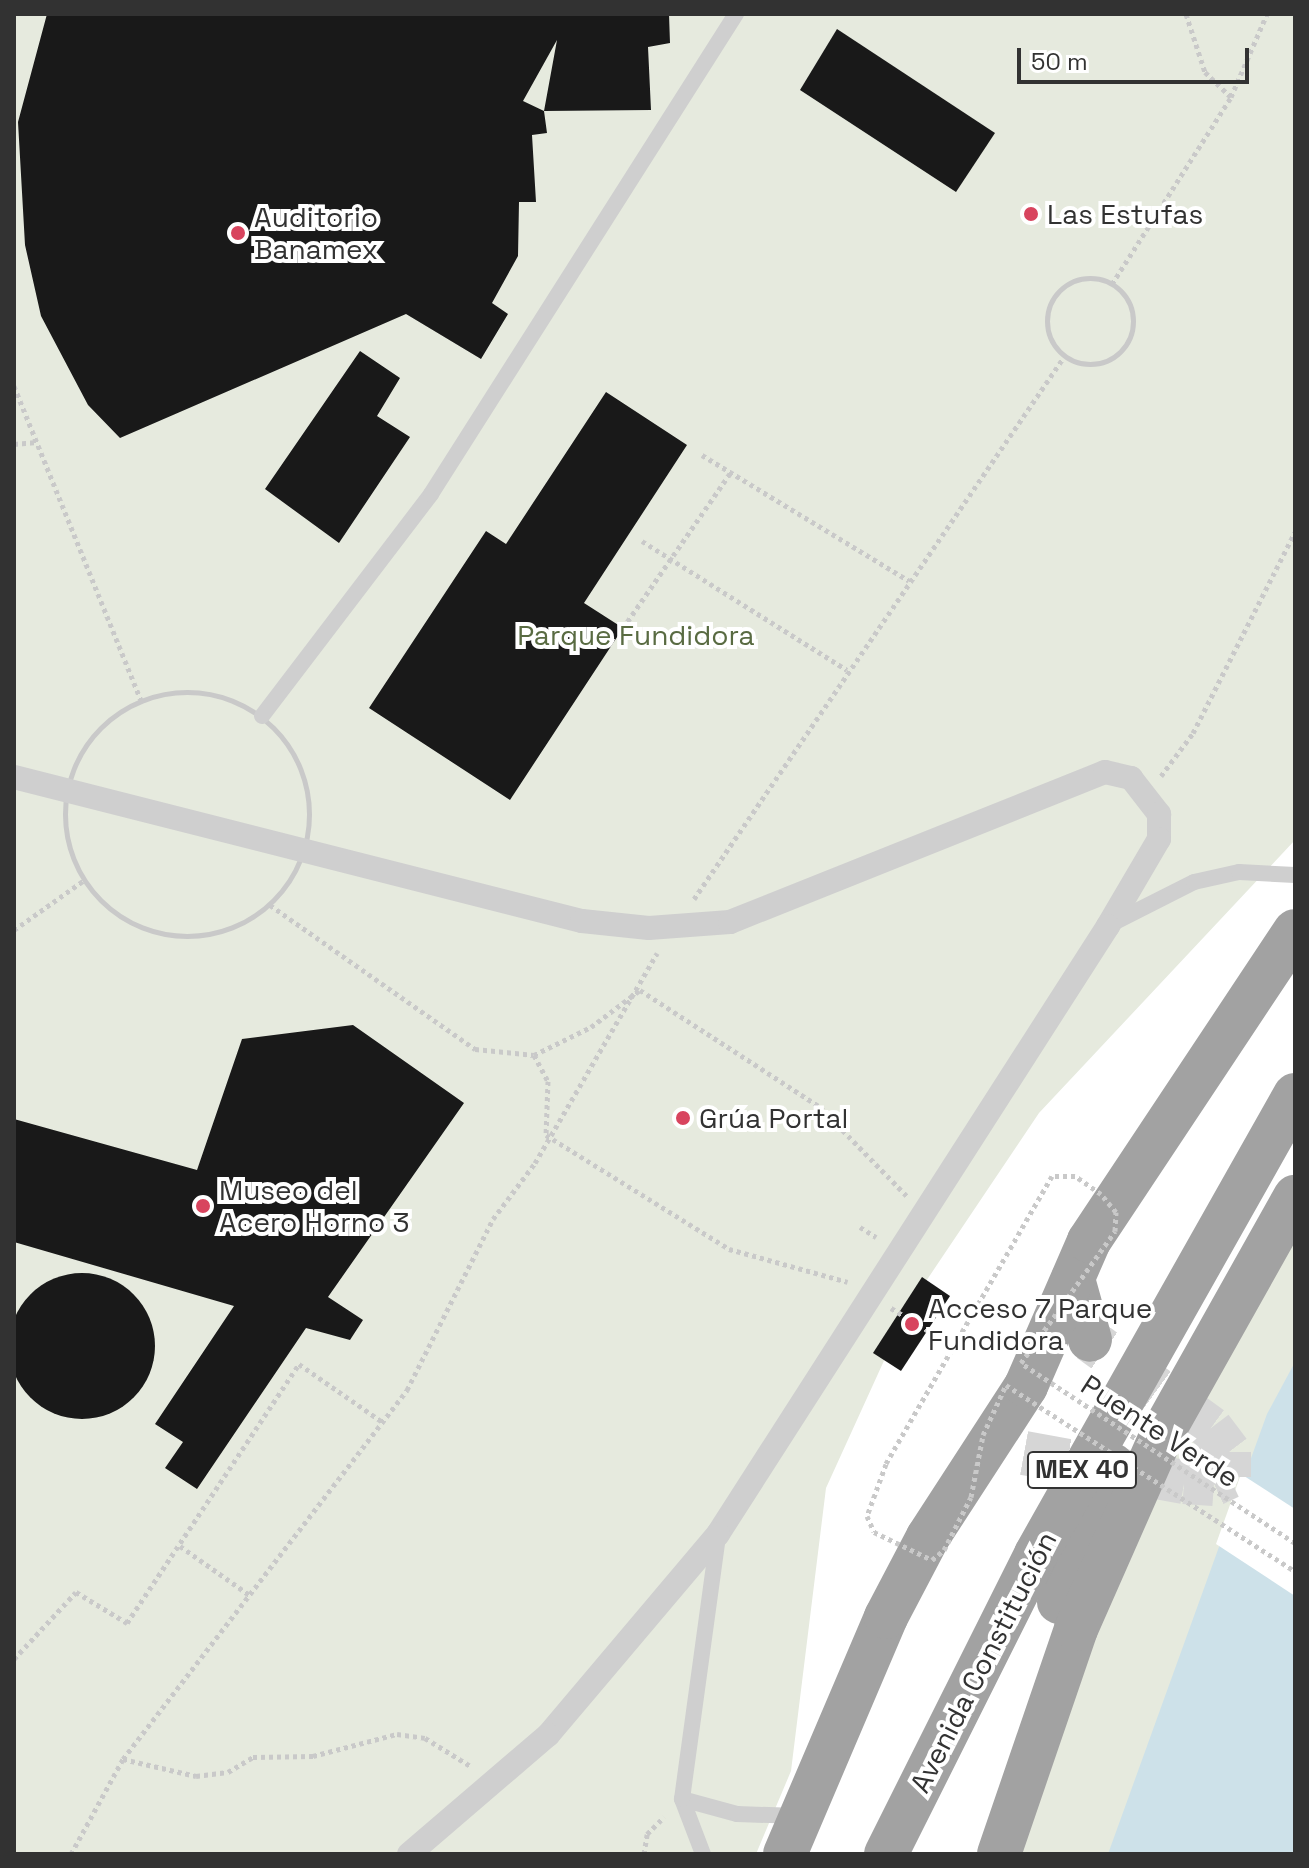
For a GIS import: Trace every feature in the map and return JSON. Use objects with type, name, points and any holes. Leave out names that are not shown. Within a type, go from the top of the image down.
[{"type":"highway","points":[[794,1835],[886,1617],[973,1466],[1026,1386],[1073,1279],[1121,1187],[1295,931]]},
{"type":"highway","name":"Avenida Constitución","points":[[886,1854],[1036,1554],[1187,1281],[1295,1095]]},
{"type":"highway","name":"MEX 40","points":[[999,1854],[1076,1629],[1162,1434],[1295,1197]]},
{"type":"highway","points":[[1073,1279],[1090,1340]]},
{"type":"highway","points":[[990,1854],[1045,1640],[1187,1281]]},
{"type":"highway","points":[[973,1466],[1024,1453]]},
{"type":"street","points":[[14,777],[582,921],[673,926],[730,922],[1078,779],[1105,772],[1131,778],[1148,793],[1159,814],[1159,839],[1108,926],[718,1534],[601,1678],[496,1783],[409,1854]]},
{"type":"lane","points":[[262,716],[431,494],[736,14]]},
{"type":"lane","points":[[1108,926],[1194,882],[1239,872],[1295,875]]},
{"type":"lane","points":[[703,1854],[682,1799],[718,1534]]},
{"type":"lane","points":[[682,1799],[737,1814],[794,1835]]},
{"type":"path","points":[[1186,14],[1205,72],[1231,97]]},
{"type":"path","points":[[1112,284],[1231,97],[1267,14]]},
{"type":"path","points":[[1083,278],[1112,284],[1130,304],[1126,344],[1091,364],[1064,357],[1048,333],[1050,304],[1083,278]]},
{"type":"path","points":[[71,1854],[123,1759],[384,1423],[546,1135],[640,990],[673,926],[1064,357]]},
{"type":"path","points":[[14,386],[141,700]]},
{"type":"path","points":[[14,444],[37,442]]},
{"type":"path","points":[[702,455],[909,581]]},
{"type":"path","points":[[623,628],[731,472]]},
{"type":"path","points":[[1148,793],[1193,733],[1295,532]]},
{"type":"path","points":[[642,541],[847,670]]},
{"type":"path","points":[[14,930],[83,881]]},
{"type":"path","points":[[270,905],[475,1049],[534,1055],[591,1027],[640,990]]},
{"type":"path","points":[[640,990],[820,1107],[925,1213]]},
{"type":"path","points":[[534,1055],[548,1081],[546,1135]]},
{"type":"path","points":[[546,1135],[729,1249],[830,1272],[955,1347]]},
{"type":"path","name":"Puente Verde","points":[[1295,1543],[1021,1363],[1115,1231],[1116,1212],[1087,1182],[1063,1174],[1044,1185],[886,1464],[867,1516],[891,1545],[932,1560],[944,1550],[971,1497],[983,1435],[1006,1385],[1295,1571]]},
{"type":"path","points":[[14,1659],[76,1592],[127,1623],[299,1364],[384,1423]]},
{"type":"path","points":[[180,1546],[251,1596]]},
{"type":"path","points":[[123,1759],[196,1776],[228,1772],[253,1757],[313,1756],[397,1734],[425,1738],[496,1783]]},
{"type":"path","points":[[644,1854],[647,1834],[682,1799]]},
{"type":"green space","name":"Parque Fundidora","points":[[14,14],[1295,14],[1295,840],[1039,1113],[908,1308],[826,1488],[791,1771],[756,1854],[14,1854]]},
{"type":"green space","points":[[1295,1231],[1295,1854],[1017,1854],[1120,1571],[1208,1388]]},
{"type":"shaded area","points":[[1295,1362],[1295,1854],[1108,1854],[1267,1414]]},
{"type":"pier","points":[[1241,1474],[1295,1509],[1295,1596],[1216,1544]]},
{"type":"building","name":"Auditorio Banamex","points":[[47,14],[669,14],[670,43],[648,47],[651,110],[544,111],[547,133],[532,135],[536,202],[519,202],[518,256],[492,303],[508,314],[481,359],[406,314],[120,438],[88,405],[41,316],[25,245],[18,122]],"holes":[[[557,40],[544,111],[523,101]]]},
{"type":"building","points":[[837,29],[995,133],[956,192],[800,90]]},
{"type":"building","points":[[360,351],[400,378],[377,416],[410,437],[339,543],[265,489]]},
{"type":"building","points":[[606,392],[687,445],[584,603],[623,628],[510,800],[369,708],[486,531],[506,544]]},
{"type":"building","name":"Museo del Acero Horno 3","points":[[353,1025],[464,1103],[328,1297],[363,1320],[350,1340],[306,1328],[197,1489],[165,1468],[183,1442],[155,1424],[234,1306],[14,1242],[14,1119],[197,1170],[242,1039]]},
{"type":"building","points":[[82,1273],[110,1279],[133,1295],[149,1318],[155,1346],[149,1374],[133,1397],[110,1413],[82,1419],[54,1413],[31,1397],[15,1374],[9,1346],[15,1318],[31,1295],[54,1279]]},
{"type":"building","name":"Acceso 7 Parque Fundidora","points":[[922,1277],[950,1296],[901,1371],[873,1353]]},
{"type":"tunnel","points":[[1024,1453],[1184,1482],[1214,1484],[1229,1477],[1229,1452],[1211,1428],[1090,1340]]},
{"type":"place","name":"Las Estufas","points":[[1031,214]]},
{"type":"place","name":"Auditorio Banamex","points":[[238,233]]},
{"type":"place","name":"Grúa Portal","points":[[683,1118]]},
{"type":"place","name":"Museo del Acero Horno 3","points":[[203,1206]]},
{"type":"place","name":"Acceso 7 Parque Fundidora","points":[[912,1324]]}]
